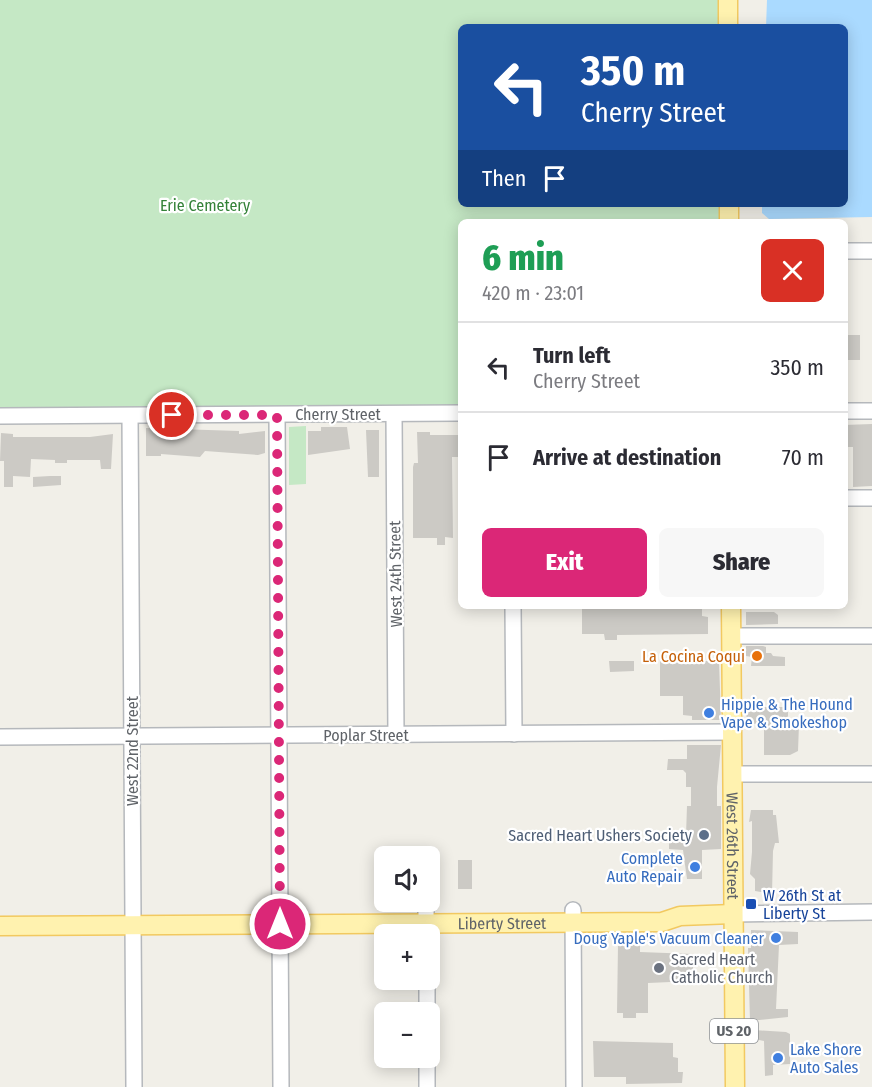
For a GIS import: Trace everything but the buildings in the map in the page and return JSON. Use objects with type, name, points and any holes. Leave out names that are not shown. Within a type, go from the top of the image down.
[{"type":"main road","points":[[728,0],[728,24]]},
{"type":"main road","name":"West 26th Street","points":[[731,609],[735,1087]]},
{"type":"main road","name":"Liberty Street","points":[[0,914],[133,919],[280,918],[426,923],[573,916],[662,922],[680,916],[734,914]]},
{"type":"main road","name":"Liberty Street","points":[[0,926],[133,919]]},
{"type":"street","points":[[848,251],[872,251]]},
{"type":"street","points":[[848,411],[872,411]]},
{"type":"street","name":"Cherry Street","points":[[0,416],[458,413]]},
{"type":"street","name":"West 24th Street","points":[[394,414],[396,735]]},
{"type":"street","points":[[277,415],[281,1087]]},
{"type":"street","name":"West 22nd Street","points":[[130,416],[134,1087]]},
{"type":"street","points":[[848,498],[872,498]]},
{"type":"street","points":[[513,609],[514,734]]},
{"type":"street","points":[[732,636],[872,636]]},
{"type":"street","name":"Poplar Street","points":[[0,737],[732,732]]},
{"type":"street","points":[[732,774],[872,774]]},
{"type":"street","name":"Liberty Street","points":[[734,914],[872,912]]},
{"type":"street","points":[[573,916],[574,1087]]},
{"type":"street","points":[[427,1068],[427,1087]]},
{"type":"green space","name":"Erie Cemetery","points":[[0,0],[721,0],[721,24],[458,24],[458,207],[722,207],[722,219],[458,219],[458,408],[0,410]]},
{"type":"green space","points":[[306,426],[306,484],[289,485],[289,427]]},
{"type":"water","points":[[767,0],[872,0],[872,217],[769,219],[762,213],[762,207],[848,207],[848,24],[766,24]]},
{"type":"place","name":"La Cocina Coqui","points":[[757,656]]},
{"type":"place","name":"Hippie & The Hound Vape & Smokeshop","points":[[709,713]]},
{"type":"place","name":"Sacred Heart Ushers Society","points":[[704,835]]},
{"type":"place","name":"Complete Auto Repair","points":[[695,867]]},
{"type":"place","name":"W 26th St at Liberty St","points":[[751,904]]},
{"type":"place","name":"Doug Yaple's Vacuum Cleaner","points":[[776,938]]},
{"type":"place","name":"Sacred Heart Catholic Church","points":[[659,968]]},
{"type":"place","name":"Lake Shore Auto Sales","points":[[778,1058]]},
{"type":"route","points":[[172,415],[277,415],[280,924]]}]
